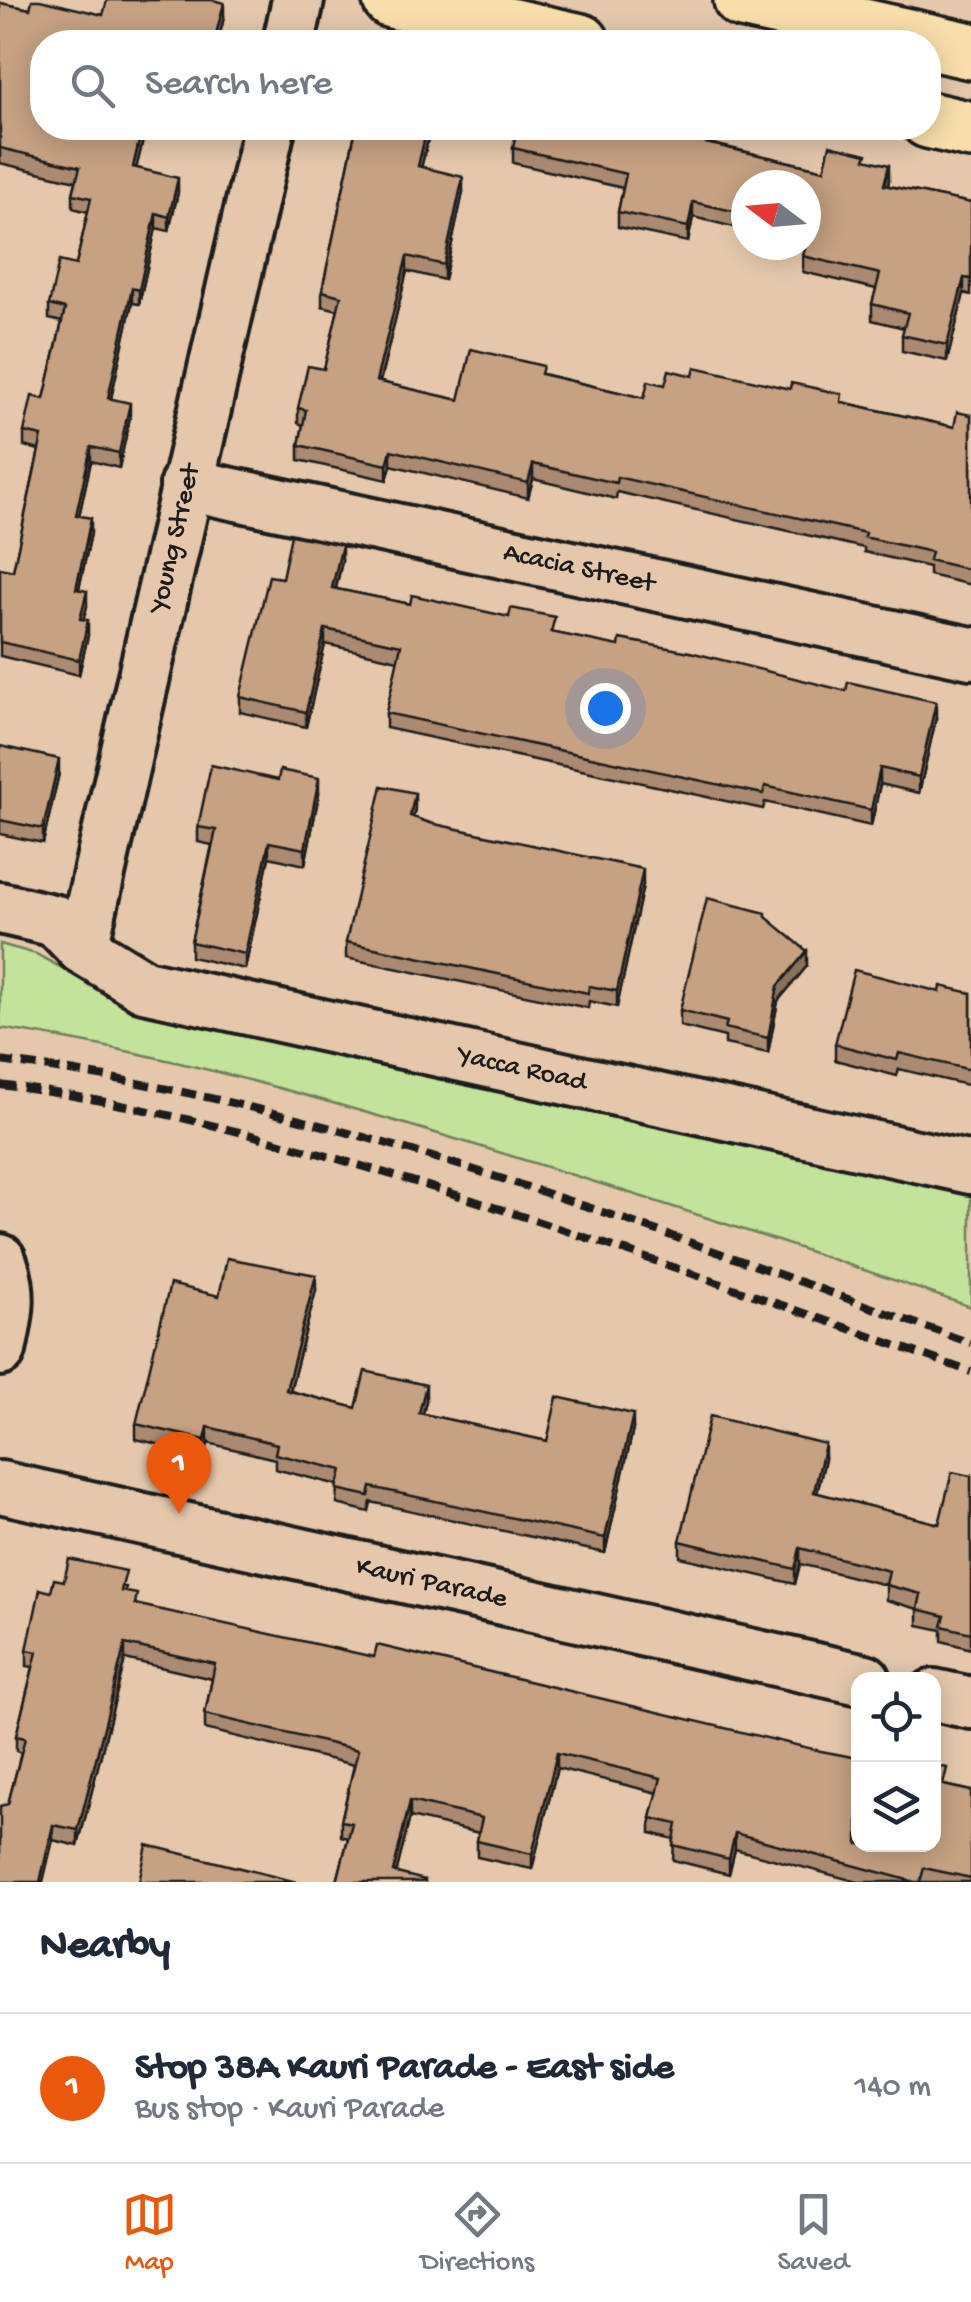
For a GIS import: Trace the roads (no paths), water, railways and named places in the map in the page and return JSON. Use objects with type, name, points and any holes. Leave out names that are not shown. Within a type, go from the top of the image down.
[{"type":"main road","points":[[391,0],[527,30]]},
{"type":"main road","points":[[742,0],[877,30]]},
{"type":"main road","points":[[941,44],[971,51]]},
{"type":"main road","points":[[941,123],[971,130]]},
{"type":"street","points":[[291,30],[298,0]]},
{"type":"street","name":"Young Street","points":[[82,948],[266,140]]},
{"type":"street","name":"Acacia Street","points":[[186,484],[971,653]]},
{"type":"street","name":"Yacca Road","points":[[0,908],[56,921],[82,948],[144,986],[971,1168]]},
{"type":"street","name":"Kauri Parade","points":[[0,1487],[851,1677]]},
{"type":"street","points":[[941,1697],[971,1703]]},
{"type":"railway","points":[[0,1061],[125,1081],[249,1107],[371,1139],[613,1216],[971,1343]]},
{"type":"railway","points":[[0,1085],[117,1104],[349,1162],[591,1239],[971,1372]]},
{"type":"place","name":"Stop 38A Kauri Parade - East side","points":[[179,1514]]}]
